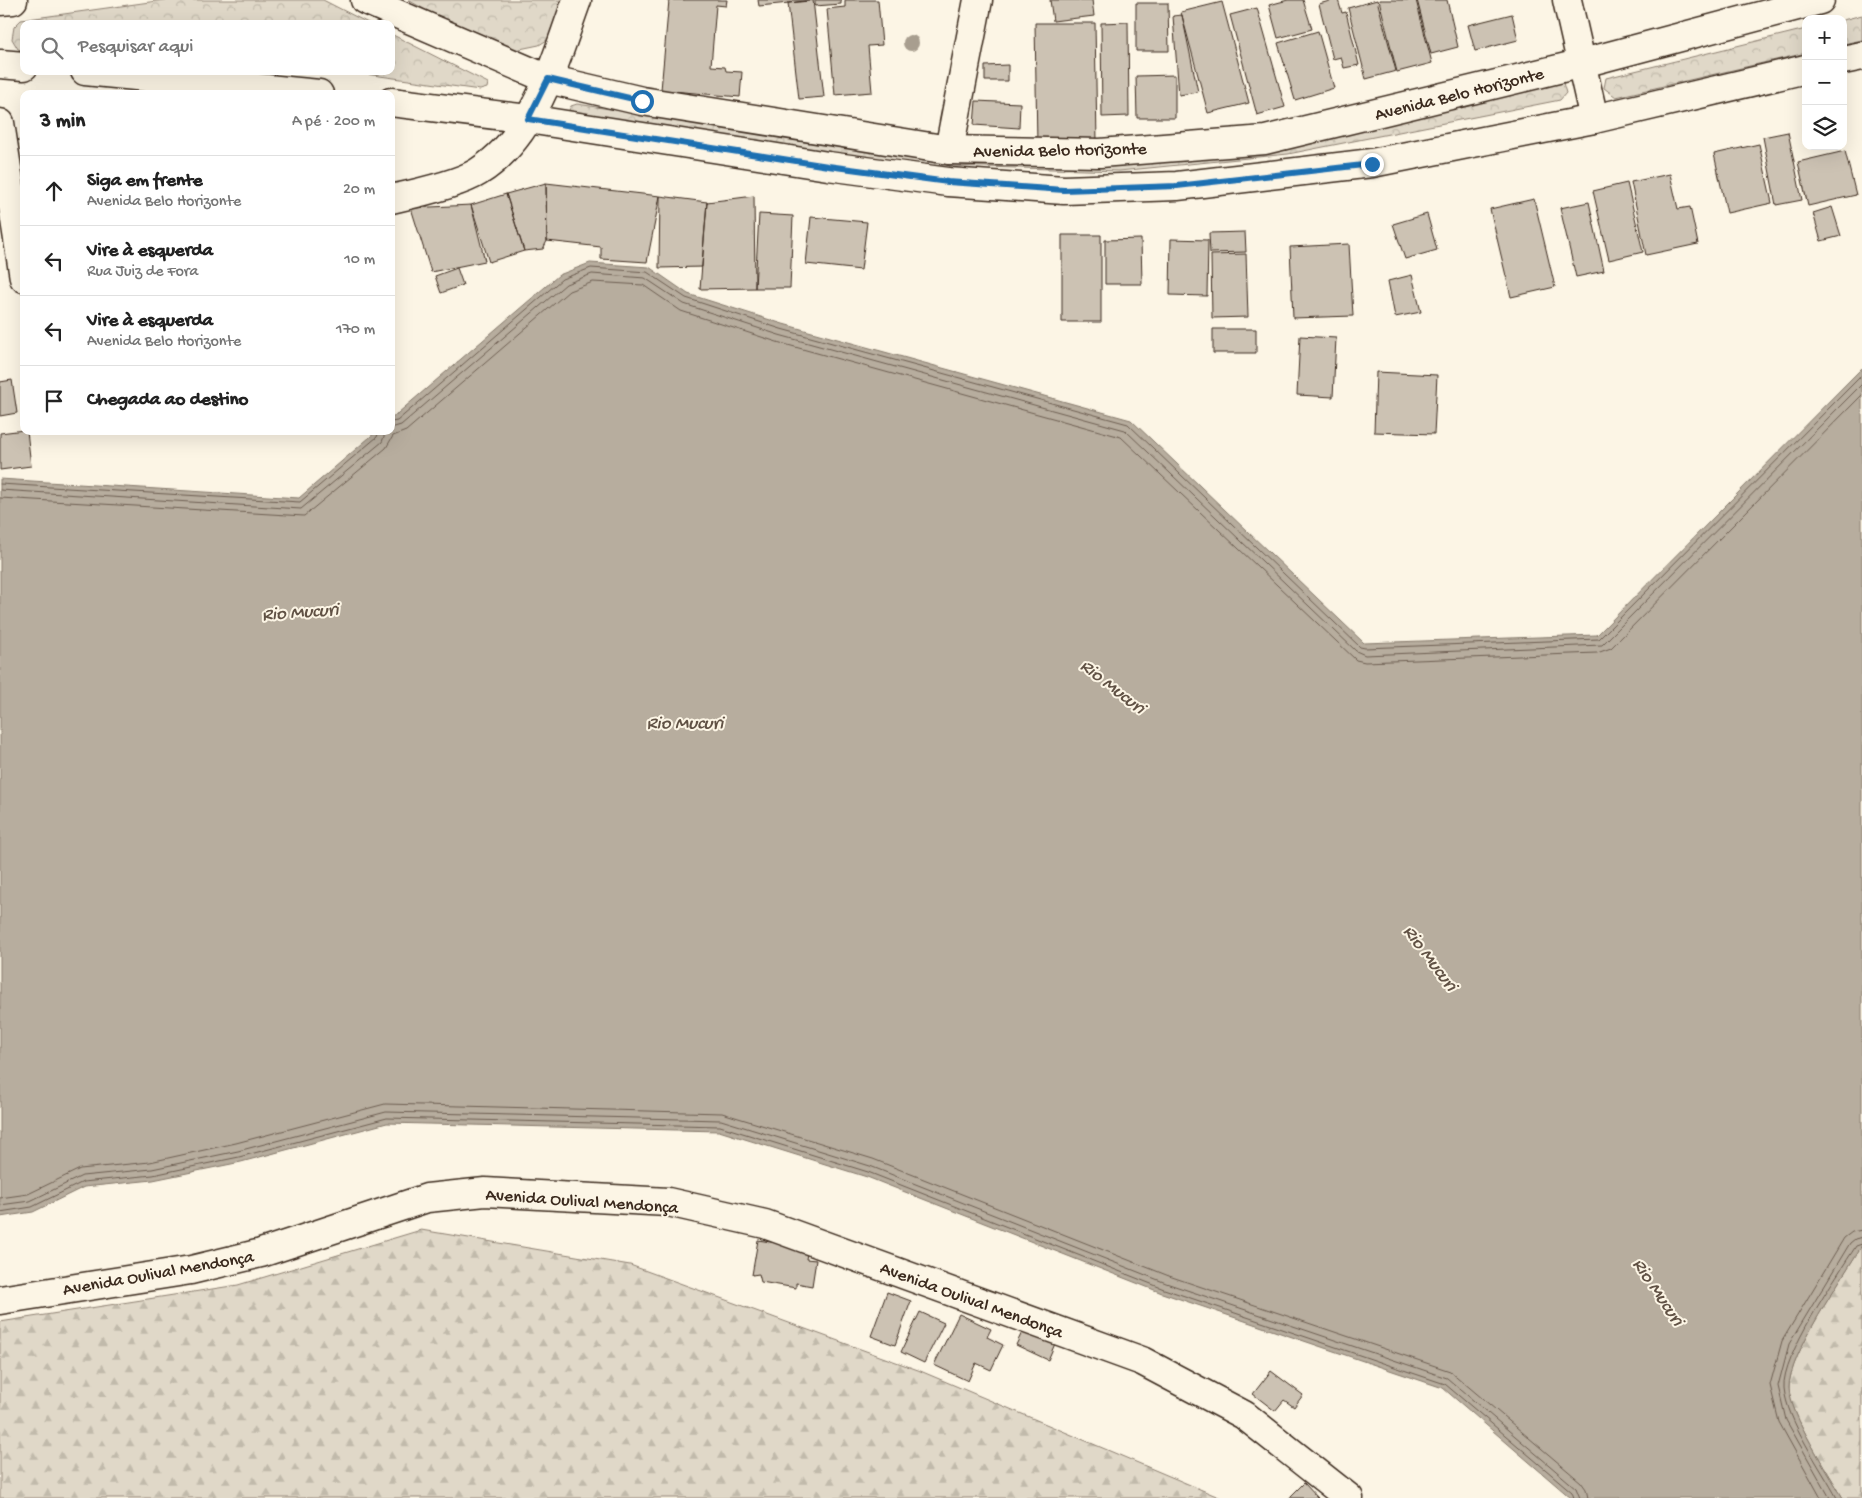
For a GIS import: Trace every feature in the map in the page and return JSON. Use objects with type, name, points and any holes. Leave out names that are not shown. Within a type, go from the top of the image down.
[{"type":"street","points":[[0,1],[13,0]]},
{"type":"street","name":"Avenida Belo Horizonte","points":[[365,0],[548,79],[642,101],[949,150],[1100,153],[1265,140],[1583,63],[1820,0]]},
{"type":"street","points":[[395,198],[422,193],[478,173],[503,151],[528,119],[548,79],[577,0]]},
{"type":"street","points":[[949,150],[978,0]]},
{"type":"street","points":[[1567,0],[1583,63],[1594,119]]},
{"type":"street","points":[[1847,59],[1862,56]]},
{"type":"street","points":[[0,64],[20,66]]},
{"type":"street","name":"Avenida Belo Horizonte","points":[[395,102],[528,119],[828,166],[948,182],[1064,190],[1177,186],[1372,164],[1594,119],[1802,70]]},
{"type":"street","points":[[126,75],[278,90]]},
{"type":"street","points":[[0,123],[20,251]]},
{"type":"street","points":[[0,282],[20,278]]},
{"type":"street","name":"Avenida Oulival Mendonça","points":[[0,1300],[191,1270],[261,1253],[427,1198],[485,1192],[668,1202],[765,1224],[1142,1361],[1244,1415],[1349,1498]]},
{"type":"green space","points":[[164,0],[323,0],[362,20],[21,20]]},
{"type":"green space","points":[[408,0],[566,0],[552,37],[539,45],[515,50],[495,49]]},
{"type":"green space","points":[[1862,15],[1862,40],[1847,43],[1847,19]]},
{"type":"green space","points":[[20,21],[20,50],[12,39],[14,27]]},
{"type":"green space","points":[[1802,30],[1802,54],[1616,97],[1604,88],[1606,78]]},
{"type":"green space","points":[[395,36],[488,83],[487,88],[480,90],[373,75],[395,75]]},
{"type":"green space","points":[[1555,81],[1563,83],[1566,93],[1560,100],[1288,154],[1119,171],[883,164],[568,112],[571,106],[577,104],[897,153],[1116,161]]},
{"type":"green space","points":[[421,1230],[630,1265],[918,1370],[1221,1498],[0,1498],[0,1322],[238,1285]]},
{"type":"green space","points":[[1862,1245],[1862,1498],[1843,1498],[1803,1428],[1791,1399],[1789,1388],[1797,1356],[1807,1336]]},
{"type":"water","name":"Rio Mucuri","points":[[590,263],[649,267],[688,294],[783,324],[1131,420],[1364,643],[1597,635],[1862,368],[1862,1245],[1807,1336],[1797,1356],[1789,1388],[1791,1399],[1803,1428],[1843,1498],[1571,1498],[1443,1388],[1162,1293],[867,1177],[719,1131],[387,1123],[241,1162],[153,1180],[84,1187],[33,1212],[0,1217],[0,479],[299,498],[372,435],[395,435],[395,416],[559,275]]},
{"type":"building","points":[[669,0],[727,0],[726,6],[716,5],[711,66],[725,67],[726,71],[742,72],[740,97],[661,90]]},
{"type":"building","points":[[758,0],[809,0],[809,1],[759,6]]},
{"type":"building","points":[[813,0],[824,97],[799,99],[788,3]]},
{"type":"building","points":[[815,0],[841,0],[841,4],[815,6]]},
{"type":"building","points":[[845,0],[878,0],[882,45],[868,46],[872,92],[835,95],[827,9],[845,7]]},
{"type":"building","points":[[1050,0],[1092,0],[1094,16],[1053,21]]},
{"type":"building","points":[[1288,0],[1303,0],[1312,29],[1278,38],[1269,5]]},
{"type":"building","points":[[1338,0],[1342,13],[1346,12],[1359,65],[1344,68],[1341,57],[1333,59],[1319,4]]},
{"type":"building","points":[[1377,0],[1396,71],[1366,79],[1348,8]]},
{"type":"building","points":[[1379,0],[1416,0],[1432,63],[1397,72]]},
{"type":"building","points":[[1417,0],[1447,0],[1458,47],[1431,54]]},
{"type":"building","points":[[1222,2],[1249,103],[1208,113],[1181,12]]},
{"type":"building","points":[[1136,3],[1168,3],[1169,51],[1136,51]]},
{"type":"building","points":[[1257,8],[1285,107],[1257,115],[1230,15]]},
{"type":"building","points":[[1512,14],[1518,40],[1475,51],[1468,25]]},
{"type":"building","points":[[1182,15],[1198,92],[1179,95],[1173,16]]},
{"type":"building","points":[[1128,22],[1129,116],[1102,117],[1101,23]]},
{"type":"building","points":[[1035,23],[1095,23],[1097,143],[1037,144]]},
{"type":"building","points":[[1318,31],[1334,88],[1295,100],[1278,43]]},
{"type":"building","points":[[1008,65],[1008,81],[985,81],[985,66]]},
{"type":"building","points":[[1175,75],[1175,118],[1137,118],[1136,76]]},
{"type":"building","points":[[976,101],[1020,103],[1019,128],[974,125]]},
{"type":"building","points":[[1788,132],[1802,200],[1776,205],[1763,137]]},
{"type":"building","points":[[1759,144],[1772,203],[1727,213],[1714,154]]},
{"type":"building","points":[[1845,151],[1856,195],[1808,206],[1798,162]]},
{"type":"building","points":[[1670,174],[1678,209],[1690,207],[1698,244],[1646,255],[1631,182]]},
{"type":"building","points":[[546,183],[660,196],[647,262],[601,259],[601,247],[547,241]]},
{"type":"building","points":[[546,183],[547,241],[543,249],[524,251],[506,194]]},
{"type":"building","points":[[1627,183],[1643,252],[1609,260],[1593,191]]},
{"type":"building","points":[[506,194],[524,251],[489,262],[471,205]]},
{"type":"building","points":[[660,196],[707,202],[702,267],[659,268]]},
{"type":"building","points":[[754,196],[755,288],[700,289],[707,202]]},
{"type":"building","points":[[1534,199],[1555,287],[1511,297],[1490,209]]},
{"type":"building","points":[[1589,202],[1604,271],[1576,277],[1560,208]]},
{"type":"building","points":[[471,205],[485,261],[431,272],[411,208]]},
{"type":"building","points":[[1832,207],[1841,236],[1821,241],[1813,213]]},
{"type":"building","points":[[759,214],[793,216],[790,288],[755,288]]},
{"type":"building","points":[[1427,214],[1437,250],[1405,259],[1393,224]]},
{"type":"building","points":[[811,217],[867,222],[861,270],[806,264]]},
{"type":"building","points":[[1245,232],[1246,252],[1210,253],[1209,233]]},
{"type":"building","points":[[1062,235],[1101,235],[1101,322],[1062,322]]},
{"type":"building","points":[[1141,239],[1142,284],[1105,284],[1105,240]]},
{"type":"building","points":[[1171,239],[1208,240],[1207,296],[1170,295]]},
{"type":"building","points":[[1349,244],[1353,316],[1293,318],[1290,247]]},
{"type":"building","points":[[1246,254],[1248,317],[1212,318],[1211,255]]},
{"type":"building","points":[[457,268],[463,285],[441,293],[435,276]]},
{"type":"building","points":[[1412,275],[1421,312],[1395,317],[1388,281]]},
{"type":"building","points":[[1213,329],[1256,329],[1256,353],[1213,353]]},
{"type":"building","points":[[1300,336],[1336,338],[1333,397],[1297,395]]},
{"type":"building","points":[[1376,372],[1437,375],[1434,434],[1374,432]]},
{"type":"building","points":[[12,380],[17,413],[0,416],[0,382]]},
{"type":"building","points":[[20,430],[20,435],[27,435],[31,466],[0,470],[0,433]]},
{"type":"building","points":[[758,1240],[808,1248],[806,1259],[816,1260],[812,1286],[796,1283],[796,1288],[761,1282],[759,1274],[752,1275]]},
{"type":"building","points":[[887,1292],[911,1301],[895,1345],[871,1336]]},
{"type":"building","points":[[920,1312],[944,1323],[924,1363],[901,1352]]},
{"type":"building","points":[[959,1314],[991,1329],[987,1337],[1003,1345],[991,1370],[976,1363],[968,1381],[934,1365]]},
{"type":"building","points":[[1026,1324],[1057,1339],[1048,1360],[1016,1345]]},
{"type":"building","points":[[1271,1371],[1303,1395],[1294,1407],[1284,1400],[1275,1411],[1253,1394]]},
{"type":"building","points":[[1304,1483],[1318,1498],[1289,1498]]},
{"type":"route","points":[[642,101],[548,79],[528,119],[828,166],[948,182],[1064,190],[1177,186],[1372,164]]}]
